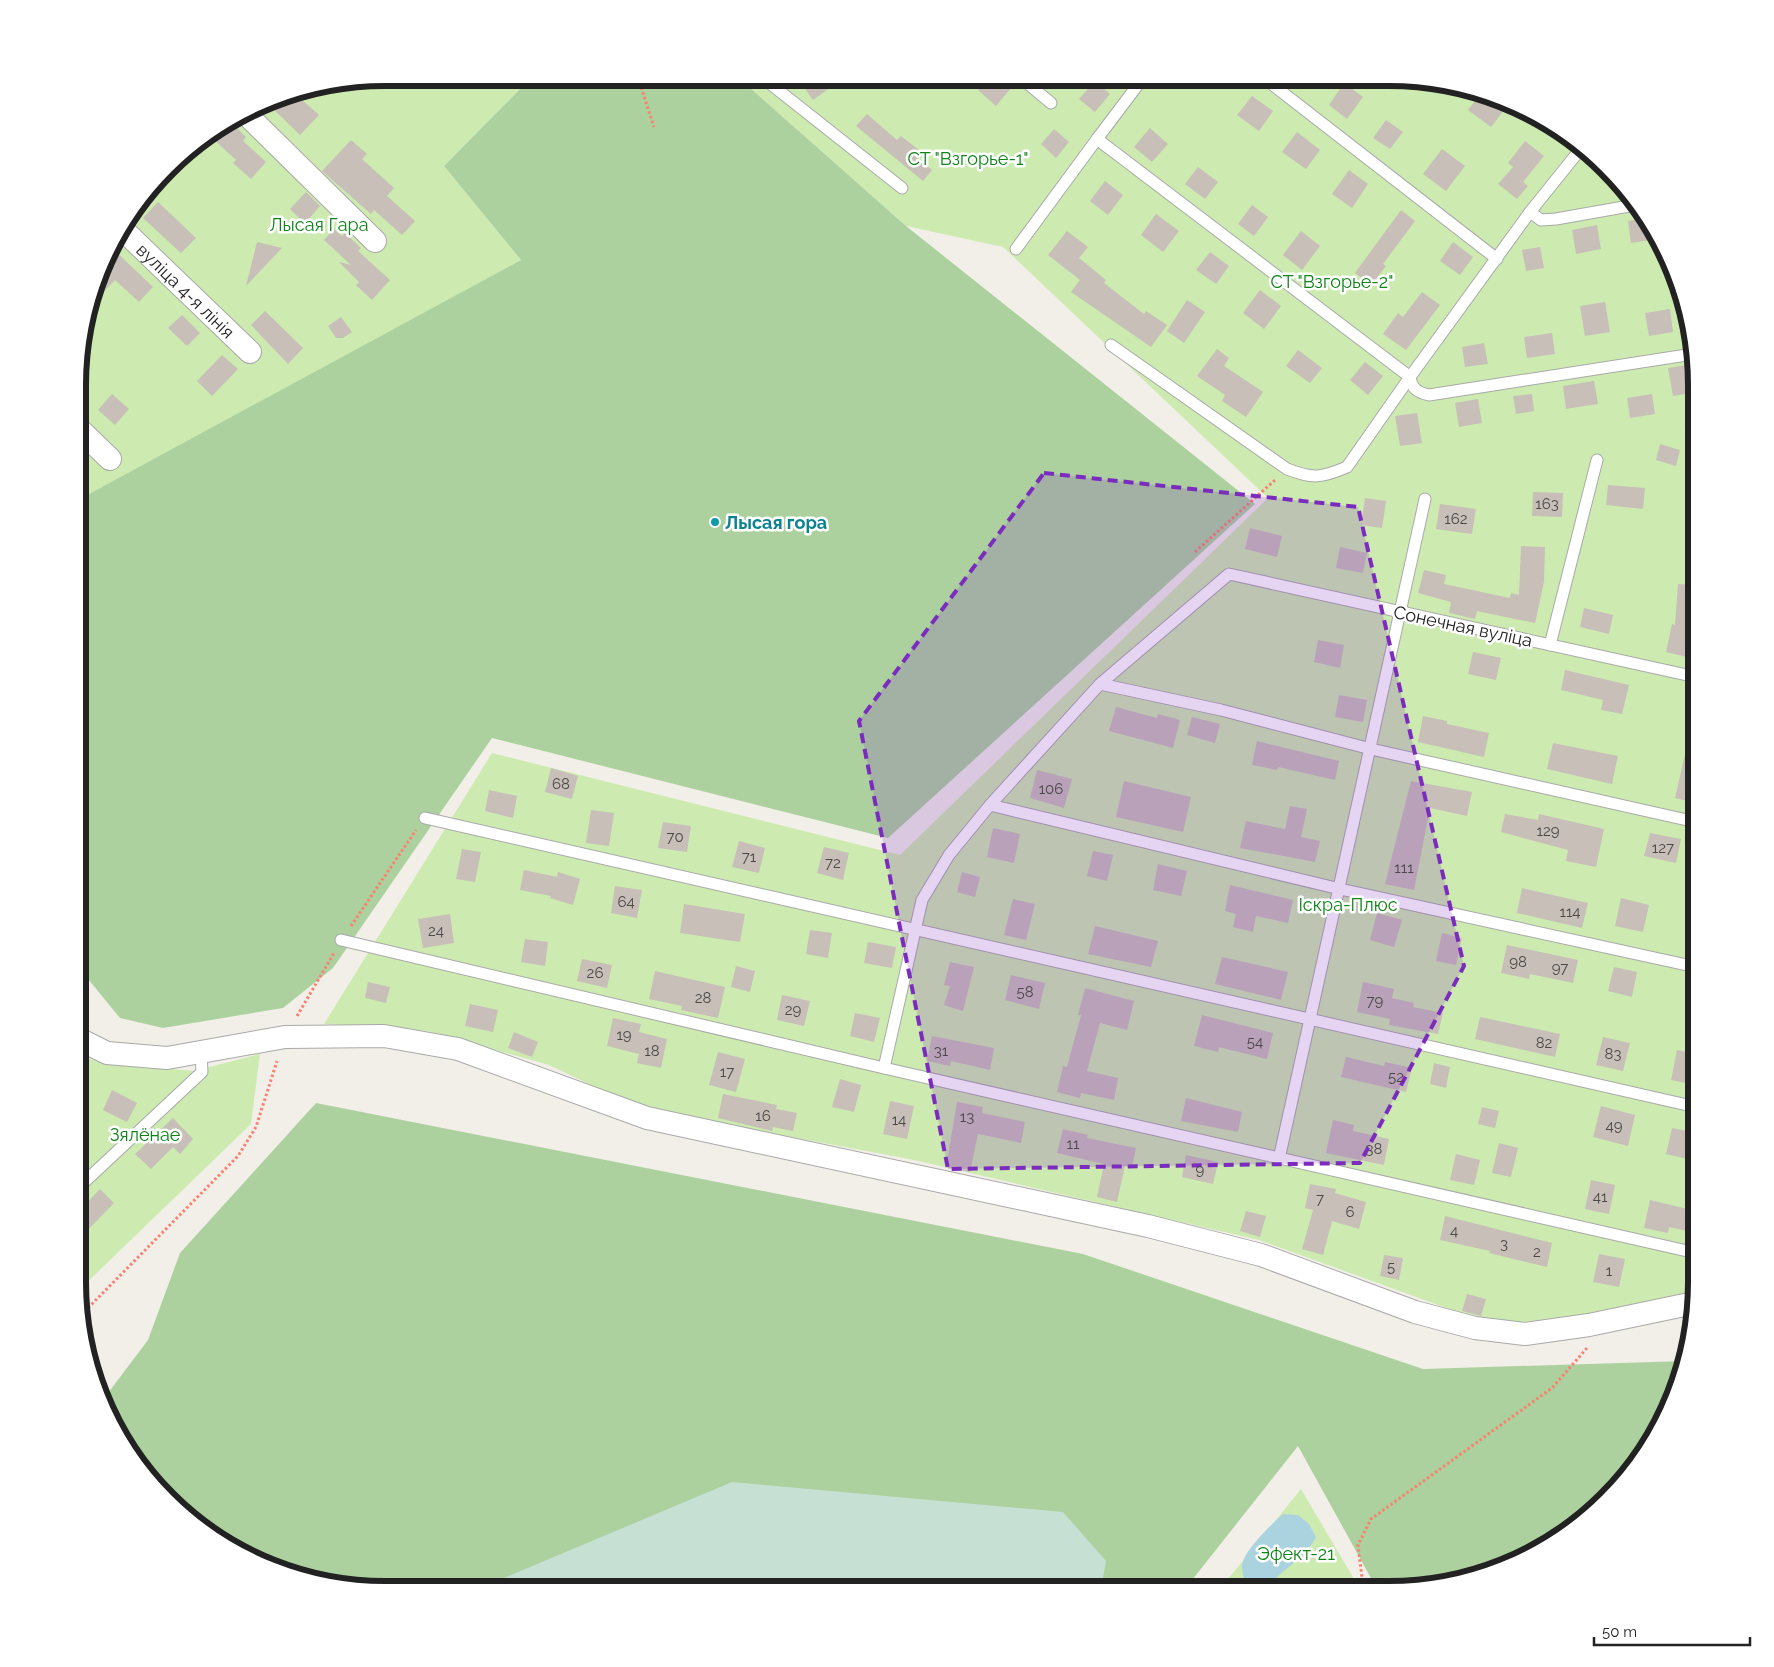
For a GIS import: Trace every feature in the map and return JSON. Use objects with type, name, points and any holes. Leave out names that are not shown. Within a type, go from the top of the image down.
[{"type":"street","points":[[250,118],[375,241]]},
{"type":"street","name":"вуліца 4-я лінія","points":[[127,234],[250,352]]},
{"type":"street","points":[[86,436],[110,459]]},
{"type":"street","points":[[86,1042],[107,1052],[167,1058],[285,1037],[384,1036],[458,1049],[648,1118],[1148,1226],[1262,1254],[1415,1312],[1475,1328],[1525,1334],[1589,1325],[1687,1305]]},
{"type":"lane","points":[[773,86],[902,188]]},
{"type":"lane","points":[[1031,86],[1051,103]]},
{"type":"lane","points":[[1016,248],[1137,86]]},
{"type":"lane","points":[[1274,86],[1498,259]]},
{"type":"lane","points":[[1097,139],[1410,377],[1412,387],[1419,393],[1429,395],[1686,355]]},
{"type":"lane","points":[[1111,345],[1287,470],[1309,478],[1331,474],[1347,467],[1530,212],[1577,153]]},
{"type":"lane","points":[[1530,212],[1541,220],[1628,206]]},
{"type":"lane","points":[[1550,645],[1597,460]]},
{"type":"lane","points":[[1279,1159],[1425,500]]},
{"type":"lane","name":"Сонечная вуліца","points":[[1100,684],[1230,574],[1688,675]]},
{"type":"lane","points":[[884,1068],[914,927],[922,900],[950,855],[990,805],[1100,684],[1221,710],[1371,749],[1688,820]]},
{"type":"lane","points":[[990,805],[1340,889],[1688,965]]},
{"type":"lane","points":[[425,818],[914,927],[1310,1020],[1688,1105]]},
{"type":"lane","points":[[341,940],[884,1068],[1688,1252]]},
{"type":"lane","points":[[86,1181],[202,1072],[201,1052]]},
{"type":"path","points":[[641,86],[654,127]]},
{"type":"path","points":[[1195,552],[1287,470]]},
{"type":"path","points":[[88,1308],[238,1156],[256,1127],[285,1037]]},
{"type":"path","points":[[1364,1581],[1362,1578],[1358,1545],[1371,1519],[1552,1388],[1588,1347]]},
{"type":"highlighted area","points":[[1044,473],[1358,507],[1464,966],[1360,1163],[948,1169],[859,721]]},
{"type":"green space","name":"Лысая Гара","points":[[385,86],[523,86],[444,166],[521,260],[271,398],[86,496],[87,366],[96,308],[109,271],[126,236],[160,188],[188,160],[236,126],[271,109],[308,96],[346,89]]},
{"type":"green space","points":[[523,86],[748,86],[906,226],[1255,504],[888,838],[492,738],[333,968],[283,1008],[163,1028],[120,1018],[86,977],[86,496],[521,260],[444,166]]},
{"type":"green space","name":"Іскра-Плюс","points":[[748,86],[1389,86],[1428,89],[1466,96],[1485,102],[1538,126],[1586,160],[1626,203],[1648,236],[1672,289],[1682,327],[1687,366],[1688,431],[1681,432],[1688,431],[1687,1293],[1533,1325],[1502,1324],[1452,1310],[1259,1240],[914,1160],[680,1116],[620,1099],[549,1065],[428,1031],[324,1024],[492,753],[900,855],[1268,498],[1003,247],[906,226]]},
{"type":"green space","name":"Зялёнае","points":[[260,1054],[251,1124],[86,1283],[86,1058],[105,1063],[194,1071]]},
{"type":"green space","points":[[316,1103],[1083,1254],[1423,1369],[1677,1361],[1665,1396],[1648,1431],[1614,1479],[1586,1507],[1555,1530],[1521,1550],[1485,1565],[1447,1575],[1408,1580],[1373,1581],[1298,1446],[1191,1581],[366,1580],[308,1571],[271,1558],[236,1541],[188,1507],[160,1479],[126,1431],[108,1393],[148,1340],[180,1253]]},
{"type":"green space","points":[[732,1482],[1063,1512],[1106,1561],[1102,1581],[497,1581]]},
{"type":"green space","name":"Эфект-21","points":[[1301,1489],[1355,1581],[1226,1581]]},
{"type":"water","points":[[1283,1514],[1298,1515],[1309,1524],[1316,1537],[1306,1552],[1273,1581],[1244,1581],[1243,1561],[1252,1546]]},
{"type":"building","points":[[803,86],[832,86],[813,100]]},
{"type":"building","points":[[982,86],[1012,87],[996,106],[978,90]]},
{"type":"building","points":[[1091,86],[1101,86],[1110,94],[1095,112],[1079,99]]},
{"type":"building","points":[[1342,86],[1348,86],[1363,97],[1347,119],[1329,105]]},
{"type":"building","points":[[1252,96],[1273,111],[1259,131],[1237,115]]},
{"type":"building","points":[[300,98],[319,115],[300,135],[273,108]]},
{"type":"building","points":[[1476,99],[1504,110],[1491,127],[1468,110]]},
{"type":"building","points":[[867,114],[897,140],[901,136],[920,151],[915,156],[932,170],[923,181],[856,126]]},
{"type":"building","points":[[1386,120],[1403,132],[1390,149],[1373,138]]},
{"type":"building","points":[[235,126],[246,137],[243,141],[266,162],[251,179],[233,163],[236,160],[214,140]]},
{"type":"building","points":[[1150,128],[1168,144],[1152,162],[1134,147]]},
{"type":"building","points":[[1054,129],[1069,142],[1056,158],[1041,144]]},
{"type":"building","points":[[1297,132],[1320,150],[1306,169],[1282,152]]},
{"type":"building","points":[[351,140],[367,154],[362,159],[394,188],[387,196],[415,221],[402,235],[374,210],[371,214],[322,171]]},
{"type":"building","points":[[1525,141],[1544,156],[1523,182],[1528,186],[1517,199],[1498,184],[1513,167],[1508,163]]},
{"type":"building","points":[[1442,149],[1465,166],[1446,191],[1423,174]]},
{"type":"building","points":[[1198,167],[1218,182],[1205,199],[1185,184]]},
{"type":"building","points":[[1349,170],[1368,184],[1352,208],[1332,194]]},
{"type":"building","points":[[1105,181],[1123,195],[1108,215],[1090,201]]},
{"type":"building","points":[[306,192],[320,206],[308,220],[301,220],[290,209]]},
{"type":"building","points":[[158,202],[196,238],[181,253],[143,218]]},
{"type":"building","points":[[1252,205],[1268,217],[1254,236],[1238,224]]},
{"type":"building","points":[[1401,210],[1415,221],[1383,264],[1386,266],[1371,285],[1355,273]]},
{"type":"building","points":[[1156,214],[1179,231],[1163,252],[1141,235]]},
{"type":"building","points":[[1637,219],[1650,240],[1631,243],[1628,221]]},
{"type":"building","points":[[1597,225],[1601,249],[1576,254],[1572,230]]},
{"type":"building","points":[[334,229],[342,236],[345,233],[361,248],[358,251],[390,280],[372,300],[356,285],[359,282],[339,262],[351,265],[324,240]]},
{"type":"building","points":[[1067,231],[1088,247],[1079,258],[1106,280],[1104,283],[1144,314],[1146,311],[1167,325],[1151,347],[1071,292],[1080,280],[1048,255]]},
{"type":"building","points":[[1301,231],[1320,246],[1302,270],[1283,255]]},
{"type":"building","points":[[257,242],[282,248],[246,286]]},
{"type":"building","points":[[1453,242],[1473,257],[1460,275],[1440,261]]},
{"type":"building","points":[[1540,247],[1544,268],[1526,271],[1522,250]]},
{"type":"building","points":[[1210,252],[1229,266],[1216,284],[1196,270]]},
{"type":"building","points":[[117,253],[153,287],[139,302],[115,280],[100,296]]},
{"type":"building","points":[[1260,290],[1281,306],[1264,329],[1243,313]]},
{"type":"building","points":[[1422,292],[1440,305],[1406,350],[1383,334],[1398,313],[1403,317]]},
{"type":"building","points":[[1187,300],[1205,312],[1184,343],[1167,331]]},
{"type":"building","points":[[1605,302],[1610,332],[1585,336],[1580,306]]},
{"type":"building","points":[[1670,309],[1673,332],[1649,336],[1645,313]]},
{"type":"building","points":[[265,311],[303,348],[288,364],[251,325]]},
{"type":"building","points":[[182,315],[200,333],[187,346],[168,328]]},
{"type":"building","points":[[341,317],[352,332],[343,338],[336,338],[328,326]]},
{"type":"building","points":[[1552,333],[1555,354],[1527,358],[1524,337]]},
{"type":"building","points":[[1484,343],[1488,364],[1465,367],[1462,347]]},
{"type":"building","points":[[1217,349],[1229,358],[1224,366],[1263,392],[1246,417],[1222,401],[1225,395],[1197,376]]},
{"type":"building","points":[[1298,350],[1322,368],[1310,383],[1286,366]]},
{"type":"building","points":[[222,355],[238,369],[212,396],[197,381]]},
{"type":"building","points":[[1365,362],[1383,376],[1368,395],[1350,380]]},
{"type":"building","points":[[1687,365],[1688,393],[1673,396],[1668,368]]},
{"type":"building","points":[[1594,381],[1598,404],[1566,409],[1563,386]]},
{"type":"building","points":[[112,394],[129,409],[115,425],[98,410]]},
{"type":"building","points":[[1532,394],[1534,411],[1516,414],[1513,396]]},
{"type":"building","points":[[1652,394],[1655,414],[1630,418],[1627,398]]},
{"type":"building","points":[[1478,399],[1482,423],[1459,427],[1455,403]]},
{"type":"building","points":[[1417,413],[1422,443],[1400,446],[1395,416]]},
{"type":"building","points":[[1660,444],[1680,450],[1676,466],[1656,460]]},
{"type":"building","points":[[1608,485],[1645,488],[1643,509],[1606,505]]},
{"type":"building","points":[[1533,492],[1563,493],[1562,517],[1532,516]]},
{"type":"building","points":[[1365,498],[1386,501],[1382,528],[1361,525]]},
{"type":"building","points":[[1440,504],[1476,509],[1472,534],[1436,529]]},
{"type":"building","points":[[1250,528],[1282,536],[1277,557],[1245,549]]},
{"type":"building","points":[[1521,546],[1545,547],[1544,582],[1535,623],[1477,611],[1475,619],[1449,613],[1451,602],[1418,593],[1424,570],[1446,575],[1444,584],[1510,598],[1511,593],[1519,595]]},
{"type":"building","points":[[1340,547],[1367,553],[1363,573],[1336,568]]},
{"type":"building","points":[[1678,584],[1688,585],[1688,657],[1666,652],[1672,624],[1675,625]]},
{"type":"building","points":[[1584,608],[1613,615],[1609,634],[1580,627]]},
{"type":"building","points":[[1318,640],[1344,645],[1340,668],[1314,662]]},
{"type":"building","points":[[1473,652],[1501,658],[1496,680],[1468,674]]},
{"type":"building","points":[[1565,670],[1629,685],[1622,714],[1601,710],[1603,700],[1561,690]]},
{"type":"building","points":[[1339,695],[1367,700],[1363,722],[1335,717]]},
{"type":"building","points":[[1116,707],[1157,718],[1158,714],[1180,720],[1173,748],[1109,731]]},
{"type":"building","points":[[1423,716],[1447,721],[1447,724],[1489,733],[1484,757],[1418,742]]},
{"type":"building","points":[[1192,717],[1220,724],[1215,743],[1187,735]]},
{"type":"building","points":[[1257,741],[1339,761],[1335,780],[1278,767],[1277,770],[1252,765]]},
{"type":"building","points":[[1688,741],[1688,801],[1675,798]]},
{"type":"building","points":[[1553,743],[1618,756],[1612,784],[1547,769]]},
{"type":"building","points":[[551,768],[578,776],[572,799],[545,792]]},
{"type":"building","points":[[1037,770],[1072,779],[1064,808],[1030,798]]},
{"type":"building","points":[[1124,781],[1191,797],[1183,832],[1116,817]]},
{"type":"building","points":[[1411,781],[1472,792],[1467,816],[1430,808],[1414,890],[1385,884]]},
{"type":"building","points":[[489,790],[517,796],[513,818],[485,811]]},
{"type":"building","points":[[1290,806],[1307,809],[1301,837],[1320,841],[1315,862],[1240,848],[1246,821],[1285,829]]},
{"type":"building","points":[[591,810],[614,813],[609,846],[586,843]]},
{"type":"building","points":[[1505,814],[1538,820],[1539,814],[1604,829],[1596,867],[1566,861],[1568,850],[1501,832]]},
{"type":"building","points":[[663,822],[691,826],[687,852],[658,848]]},
{"type":"building","points":[[993,828],[1020,834],[1014,863],[987,857]]},
{"type":"building","points":[[1650,833],[1681,839],[1676,863],[1644,856]]},
{"type":"building","points":[[739,841],[765,848],[759,873],[732,867]]},
{"type":"building","points":[[824,847],[849,853],[843,880],[817,873]]},
{"type":"building","points":[[462,849],[481,852],[475,882],[456,879]]},
{"type":"building","points":[[1093,851],[1113,855],[1107,881],[1087,876]]},
{"type":"building","points":[[1158,864],[1187,871],[1181,896],[1153,890]]},
{"type":"building","points":[[524,870],[557,877],[558,872],[580,879],[573,905],[550,898],[551,896],[520,890]]},
{"type":"building","points":[[962,872],[980,877],[975,897],[957,892]]},
{"type":"building","points":[[1230,885],[1293,900],[1288,923],[1256,916],[1253,932],[1233,927],[1236,914],[1225,911]]},
{"type":"building","points":[[615,886],[642,890],[637,918],[611,913]]},
{"type":"building","points":[[1522,888],[1588,903],[1582,928],[1517,913]]},
{"type":"building","points":[[1621,898],[1649,905],[1643,932],[1615,926]]},
{"type":"building","points":[[1013,899],[1035,904],[1026,940],[1004,935]]},
{"type":"building","points":[[684,904],[745,914],[740,942],[680,933]]},
{"type":"building","points":[[1377,913],[1402,920],[1394,947],[1370,940]]},
{"type":"building","points":[[450,914],[454,943],[423,948],[418,919]]},
{"type":"building","points":[[1095,926],[1158,941],[1151,967],[1088,954]]},
{"type":"building","points":[[810,930],[832,933],[828,958],[806,954]]},
{"type":"building","points":[[1442,933],[1462,938],[1456,965],[1436,961]]},
{"type":"building","points":[[525,939],[548,942],[545,966],[521,962]]},
{"type":"building","points":[[868,942],[896,947],[892,968],[864,963]]},
{"type":"building","points":[[1507,945],[1578,960],[1573,983],[1530,974],[1529,979],[1501,973]]},
{"type":"building","points":[[1222,957],[1288,972],[1281,1000],[1215,984]]},
{"type":"building","points":[[582,959],[612,965],[607,988],[577,981]]},
{"type":"building","points":[[950,962],[974,967],[963,1011],[944,1005],[950,986],[944,985]]},
{"type":"building","points":[[736,966],[755,971],[750,992],[731,987]]},
{"type":"building","points":[[1614,967],[1637,972],[1632,997],[1608,991]]},
{"type":"building","points":[[655,971],[725,987],[718,1018],[681,1010],[682,1006],[649,999]]},
{"type":"building","points":[[1011,975],[1045,983],[1039,1009],[1005,1000]]},
{"type":"building","points":[[368,982],[390,987],[386,1003],[365,998]]},
{"type":"building","points":[[1363,982],[1394,989],[1392,998],[1414,1003],[1413,1007],[1443,1013],[1438,1034],[1389,1025],[1390,1019],[1357,1012]]},
{"type":"building","points":[[1085,988],[1134,1001],[1127,1030],[1100,1023],[1087,1071],[1118,1078],[1114,1100],[1081,1093],[1080,1098],[1057,1092],[1063,1066],[1067,1067],[1081,1015],[1078,1015]]},
{"type":"building","points":[[782,995],[810,1001],[804,1026],[777,1020]]},
{"type":"building","points":[[470,1004],[498,1010],[493,1032],[465,1026]]},
{"type":"building","points":[[855,1013],[880,1018],[874,1042],[850,1036]]},
{"type":"building","points":[[1202,1015],[1273,1033],[1267,1059],[1219,1047],[1218,1052],[1194,1046]]},
{"type":"building","points":[[1480,1017],[1560,1034],[1555,1057],[1475,1039]]},
{"type":"building","points":[[613,1018],[641,1024],[639,1032],[667,1039],[661,1068],[637,1063],[639,1054],[607,1046]]},
{"type":"building","points":[[514,1032],[538,1042],[532,1057],[508,1048]]},
{"type":"building","points":[[932,1036],[994,1048],[990,1070],[951,1061],[950,1066],[927,1061]]},
{"type":"building","points":[[1603,1037],[1630,1043],[1623,1071],[1596,1065]]},
{"type":"building","points":[[1677,1050],[1688,1052],[1688,1083],[1671,1080]]},
{"type":"building","points":[[718,1052],[745,1059],[736,1092],[709,1085]]},
{"type":"building","points":[[1346,1057],[1384,1066],[1385,1062],[1412,1068],[1406,1092],[1341,1077]]},
{"type":"building","points":[[1434,1063],[1450,1067],[1446,1088],[1430,1084]]},
{"type":"building","points":[[840,1079],[861,1085],[854,1112],[832,1107]]},
{"type":"building","points":[[112,1090],[137,1103],[127,1122],[103,1110]]},
{"type":"building","points":[[723,1094],[777,1105],[776,1109],[797,1113],[793,1131],[773,1127],[772,1131],[718,1118]]},
{"type":"building","points":[[1186,1098],[1242,1112],[1238,1132],[1181,1121]]},
{"type":"building","points":[[890,1101],[914,1106],[907,1139],[883,1134]]},
{"type":"building","points":[[957,1102],[983,1107],[982,1113],[1025,1122],[1021,1143],[978,1134],[970,1172],[946,1167]]},
{"type":"building","points":[[1601,1106],[1635,1115],[1628,1146],[1593,1137]]},
{"type":"building","points":[[1482,1107],[1499,1111],[1495,1128],[1478,1124]]},
{"type":"building","points":[[173,1118],[193,1139],[180,1154],[173,1147],[151,1169],[135,1154]]},
{"type":"building","points":[[1333,1120],[1354,1125],[1353,1131],[1389,1139],[1384,1165],[1326,1153]]},
{"type":"building","points":[[1672,1128],[1688,1131],[1687,1159],[1666,1154]]},
{"type":"building","points":[[1063,1129],[1088,1135],[1087,1138],[1136,1148],[1132,1167],[1125,1166],[1117,1202],[1097,1197],[1104,1164],[1057,1153]]},
{"type":"building","points":[[1499,1143],[1518,1148],[1511,1177],[1492,1173]]},
{"type":"building","points":[[1456,1154],[1480,1160],[1474,1185],[1450,1180]]},
{"type":"building","points":[[1186,1155],[1218,1162],[1213,1184],[1182,1177]]},
{"type":"building","points":[[1591,1180],[1615,1185],[1609,1214],[1585,1209]]},
{"type":"building","points":[[1310,1184],[1336,1189],[1335,1193],[1366,1202],[1359,1229],[1332,1221],[1323,1255],[1302,1249],[1313,1210],[1305,1208]]},
{"type":"building","points":[[100,1189],[114,1203],[86,1232],[86,1204]]},
{"type":"building","points":[[1650,1200],[1688,1209],[1688,1231],[1669,1227],[1668,1233],[1644,1228]]},
{"type":"building","points":[[1246,1211],[1266,1216],[1260,1237],[1240,1231]]},
{"type":"building","points":[[1445,1216],[1552,1243],[1547,1267],[1489,1253],[1490,1251],[1440,1240]]},
{"type":"building","points":[[1599,1254],[1625,1259],[1619,1287],[1593,1282]]},
{"type":"building","points":[[1384,1255],[1403,1258],[1399,1280],[1380,1276]]},
{"type":"building","points":[[1467,1294],[1486,1299],[1481,1316],[1462,1311]]},
{"type":"place","name":"Лысая гора","points":[[715,522]]},
{"type":"park label","name":"СТ \"Взгорье-1\"","points":[[968,158]]},
{"type":"park label","name":"СТ \"Взгорье-2\"","points":[[1332,281]]}]
